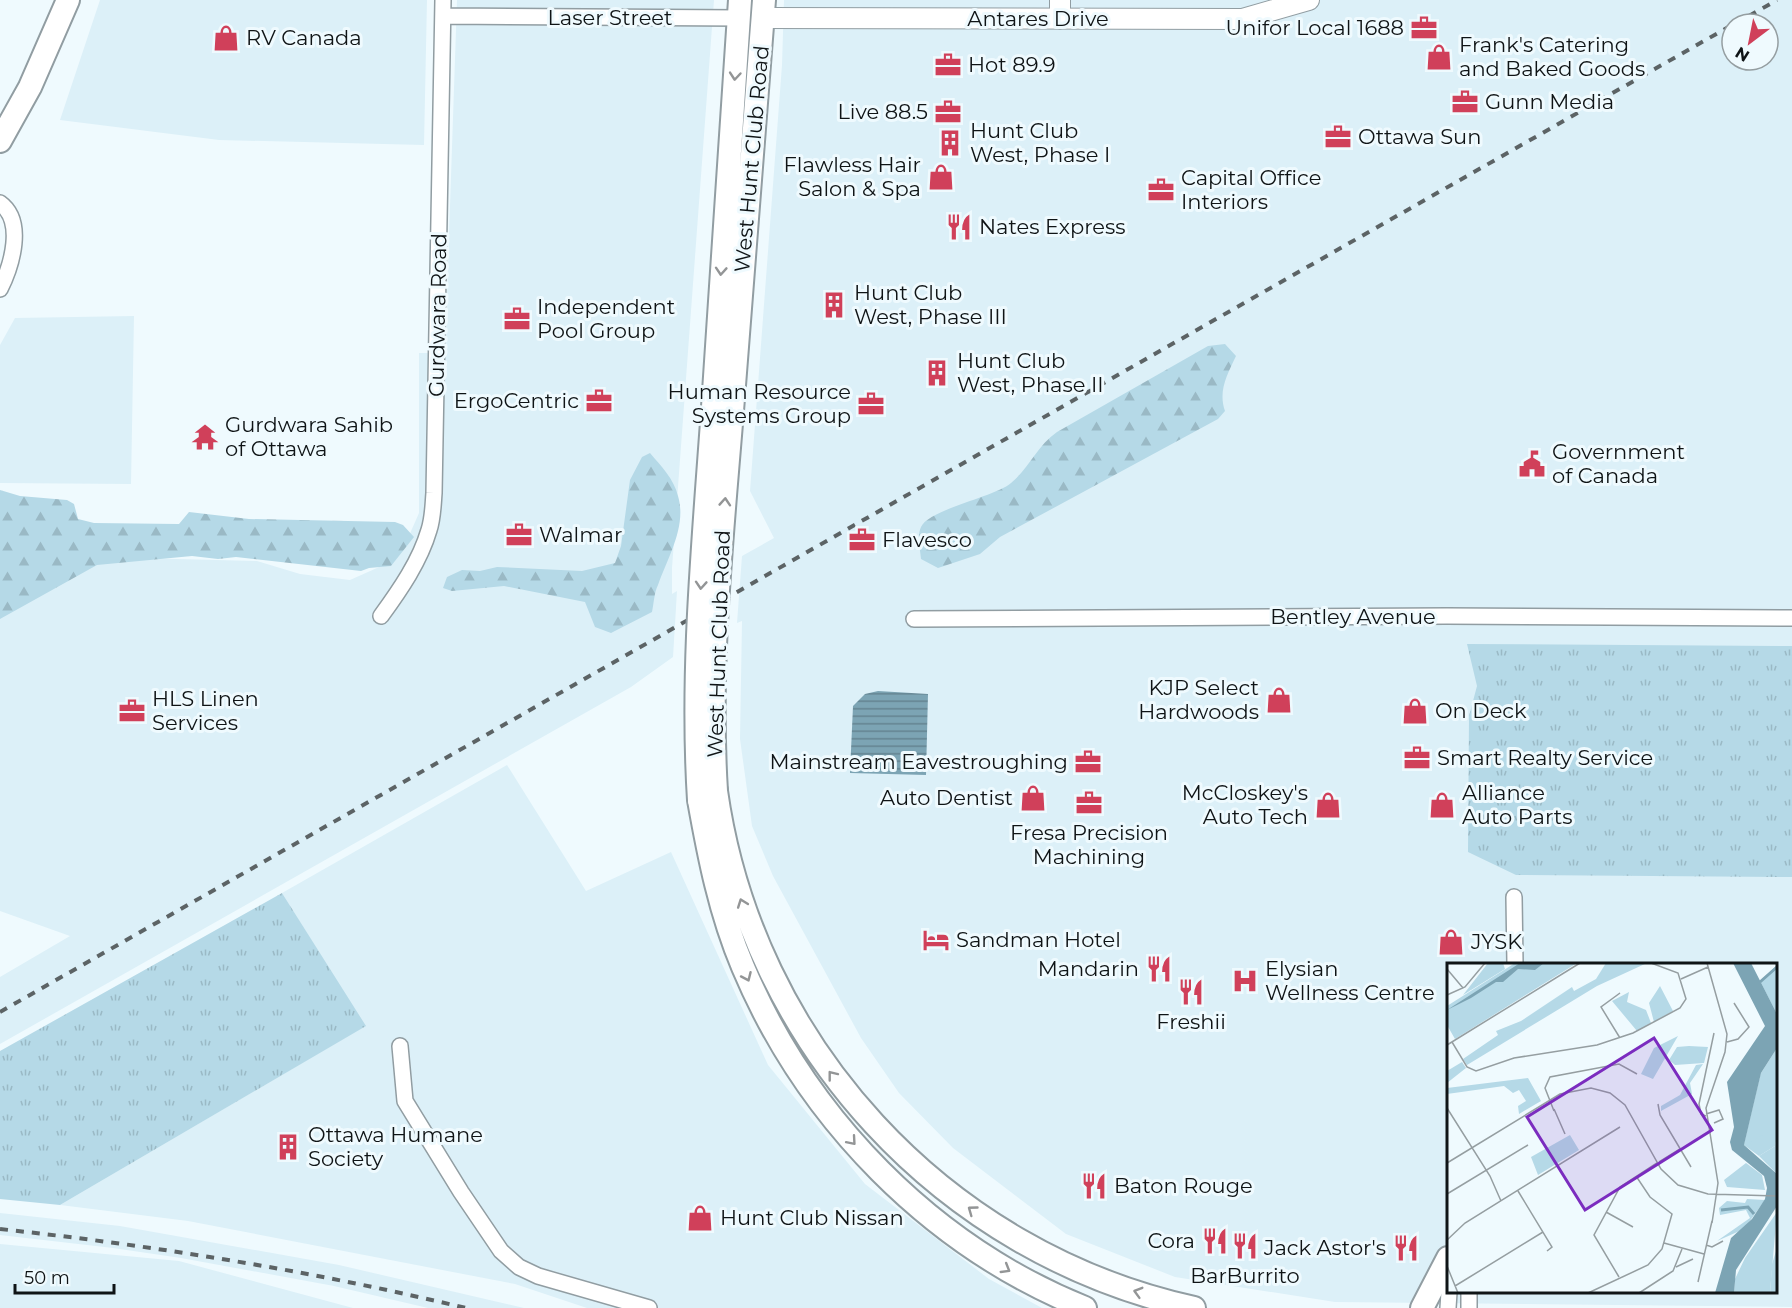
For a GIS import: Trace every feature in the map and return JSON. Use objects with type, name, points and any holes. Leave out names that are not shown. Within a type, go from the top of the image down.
[{"type":"main road","points":[[0,141],[30,87],[68,0]]},
{"type":"main road","points":[[740,9],[764,9]]},
{"type":"main road","name":"West Hunt Club Road","points":[[722,417],[729,146],[740,9]]},
{"type":"main road","name":"West Hunt Club Road","points":[[764,9],[696,651],[696,735],[708,795],[716,885],[742,965],[766,1018],[821,1104],[874,1166],[957,1237],[1017,1275],[1058,1297],[1085,1308]]},
{"type":"main road","name":"West Hunt Club Road","points":[[708,795],[723,830],[739,895],[765,959],[801,1030],[830,1072],[876,1127],[909,1159],[958,1200],[1021,1242],[1121,1287],[1194,1308]]},
{"type":"main road","points":[[1422,1308],[1447,1262]]},
{"type":"street","name":"Gurdwara Road","points":[[381,616],[395,597],[419,555],[430,529],[434,493],[443,0]]},
{"type":"street","name":"Antares Drive","points":[[764,9],[1060,9],[1242,19],[1309,0]]},
{"type":"street","name":"Laser Street","points":[[444,16],[579,19],[740,9]]},
{"type":"street","points":[[0,203],[10,212],[14,224],[11,259],[0,288]]},
{"type":"street","name":"Bentley Avenue","points":[[914,620],[1425,616],[1792,618]]},
{"type":"street","points":[[1514,897],[1515,963]]},
{"type":"street","points":[[400,1046],[405,1101],[461,1192],[501,1251],[519,1267],[538,1276],[649,1308]]},
{"type":"street","points":[[1448,1308],[1449,1293]]},
{"type":"shaded area","points":[[100,0],[427,0],[424,145],[219,140],[60,120]]},
{"type":"shaded area","points":[[457,0],[714,0],[672,568],[672,594],[677,591],[673,657],[631,687],[0,1044],[0,977],[70,936],[0,911],[0,614],[96,557],[257,561],[300,574],[350,580],[386,564],[408,538],[419,513],[419,353],[445,353]]},
{"type":"shaded area","points":[[784,0],[1792,0],[1792,1307],[1335,1302],[1175,1277],[1066,1234],[953,1148],[899,1093],[861,1038],[773,876],[752,826],[740,739],[742,621],[737,623],[742,556],[774,538],[750,491],[782,65]]},
{"type":"shaded area","points":[[134,316],[131,484],[0,483],[0,345],[15,318]]},
{"type":"shaded area","points":[[878,691],[928,694],[926,775],[850,773],[853,706],[865,694]]},
{"type":"shaded area","points":[[507,765],[586,891],[671,852],[768,1065],[865,1184],[989,1279],[1042,1308],[587,1308],[515,1284],[188,1221],[60,1205],[365,1026],[282,893]]},
{"type":"shaded area","points":[[0,1213],[120,1226],[339,1265],[524,1308],[428,1308],[334,1286],[181,1258],[0,1235]]},
{"type":"shaded area","points":[[0,1244],[179,1261],[353,1308],[0,1308]]},
{"type":"green space","points":[[1225,344],[1236,356],[1223,390],[1225,411],[1218,419],[1000,537],[980,554],[938,568],[921,559],[919,534],[921,527],[936,514],[1003,488],[1018,477],[1044,444],[1057,432],[1208,346]]},
{"type":"green space","points":[[650,453],[667,473],[678,496],[680,507],[678,530],[657,588],[652,612],[611,633],[595,627],[585,602],[504,586],[452,591],[443,588],[447,577],[462,570],[480,571],[497,567],[582,571],[615,563],[621,546],[630,480],[642,457]]},
{"type":"green space","points":[[0,490],[20,496],[67,500],[74,504],[78,519],[94,523],[179,524],[189,512],[249,519],[395,522],[403,525],[414,537],[391,566],[361,571],[236,557],[218,559],[192,556],[97,565],[0,619]]},
{"type":"green space","points":[[1467,644],[1792,646],[1792,877],[1516,875],[1468,852],[1469,716],[1477,686]]},
{"type":"green space","points":[[282,893],[366,1026],[60,1205],[0,1199],[0,1051]]},
{"type":"railway","points":[[1756,12],[1777,0]]},
{"type":"railway","points":[[0,1012],[1720,32]]},
{"type":"railway","points":[[0,1229],[117,1243],[234,1261],[350,1282],[466,1308]]},
{"type":"place","name":"Unifor Local 1688","points":[[1424,28]]},
{"type":"place","name":"RV Canada","points":[[226,38]]},
{"type":"place","name":"Frank's Catering and Baked Goods","points":[[1439,57]]},
{"type":"place","name":"Hot 89.9","points":[[948,65]]},
{"type":"place","name":"Gunn Media","points":[[1465,102]]},
{"type":"place","name":"Live 88.5","points":[[948,112]]},
{"type":"place","name":"Ottawa Sun","points":[[1338,137]]},
{"type":"place","name":"Hunt Club West, Phase I","points":[[950,143]]},
{"type":"place","name":"Flawless Hair Salon & Spa","points":[[941,177]]},
{"type":"place","name":"Capital Office Interiors","points":[[1161,190]]},
{"type":"place","name":"Nates Express","points":[[959,227]]},
{"type":"place","name":"Hunt Club West, Phase III","points":[[834,305]]},
{"type":"place","name":"Independent Pool Group","points":[[517,319]]},
{"type":"place","name":"Hunt Club West, Phase II","points":[[937,373]]},
{"type":"place","name":"ErgoCentric","points":[[599,401]]},
{"type":"place","name":"Human Resource Systems Group","points":[[871,404]]},
{"type":"place","name":"Gurdwara Sahib of Ottawa","points":[[205,437]]},
{"type":"place","name":"Government of Canada","points":[[1532,464]]},
{"type":"place","name":"Walmar","points":[[519,535]]},
{"type":"place","name":"Flavesco","points":[[862,540]]},
{"type":"place","name":"KJP Select Hardwoods","points":[[1279,700]]},
{"type":"place","name":"HLS Linen Services","points":[[132,711]]},
{"type":"place","name":"On Deck","points":[[1415,711]]},
{"type":"place","name":"Smart Realty Service","points":[[1417,758]]},
{"type":"place","name":"Mainstream Eavestroughing","points":[[1088,762]]},
{"type":"place","name":"Auto Dentist","points":[[1033,798]]},
{"type":"place","name":"Fresa Precision Machining","points":[[1089,803]]},
{"type":"place","name":"McCloskey's Auto Tech","points":[[1328,805]]},
{"type":"place","name":"Alliance Auto Parts","points":[[1442,805]]},
{"type":"place","name":"Sandman Hotel","points":[[936,940]]},
{"type":"place","name":"JYSK","points":[[1451,942]]},
{"type":"place","name":"Mandarin","points":[[1159,969]]},
{"type":"place","name":"Elysian Wellness Centre","points":[[1245,981]]},
{"type":"place","name":"Freshii","points":[[1191,992]]},
{"type":"place","name":"Ottawa Humane Society","points":[[288,1147]]},
{"type":"place","name":"Baton Rouge","points":[[1094,1186]]},
{"type":"place","name":"Hunt Club Nissan","points":[[700,1218]]},
{"type":"place","name":"Cora","points":[[1215,1241]]},
{"type":"place","name":"BarBurrito","points":[[1245,1246]]},
{"type":"place","name":"Jack Astor's","points":[[1406,1248]]}]
